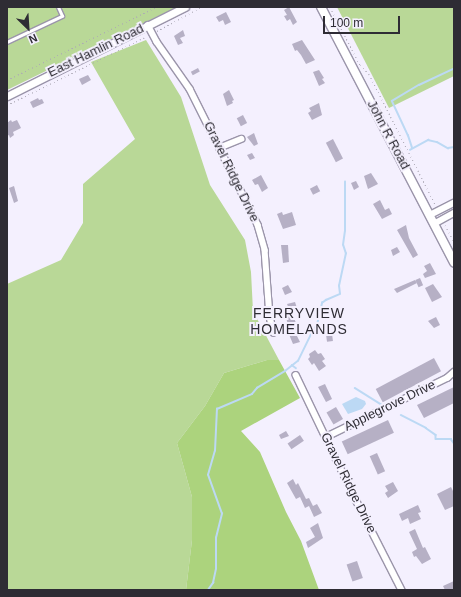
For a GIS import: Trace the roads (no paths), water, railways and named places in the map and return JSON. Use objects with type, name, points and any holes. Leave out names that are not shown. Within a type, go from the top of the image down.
[{"type":"main road","name":"John R Road","points":[[321,7],[454,263]]},
{"type":"street","name":"East Hamlin Road","points":[[7,96],[185,7]]},
{"type":"street","name":"Gravel Ridge Drive","points":[[148,26],[157,42],[190,89],[260,233],[266,264],[270,317],[274,333]]},
{"type":"street","points":[[219,148],[241,139]]},
{"type":"street","points":[[430,216],[454,204]]},
{"type":"street","points":[[434,224],[454,213]]},
{"type":"street","name":"Applegrove Drive","points":[[326,438],[446,378],[454,372]]},
{"type":"street","name":"Gravel Ridge Drive","points":[[296,375],[402,590]]},
{"type":"lane","points":[[7,42],[62,16],[58,7]]},
{"type":"water","points":[[356,397],[365,401],[366,404],[362,409],[348,414],[342,404]]},
{"type":"waterway","points":[[412,148],[392,101],[419,85],[454,69]]},
{"type":"waterway","points":[[410,150],[428,140],[437,142],[448,148],[454,147]]},
{"type":"waterway","points":[[208,590],[213,583],[216,569],[216,538],[222,514],[208,475],[215,451],[217,409],[252,394],[257,388],[285,371],[298,361],[313,330],[317,325],[322,303],[340,294],[339,286],[346,254],[343,245],[345,231],[345,182]]},
{"type":"waterway","points":[[292,365],[296,368]]},
{"type":"waterway","points":[[355,388],[381,404]]},
{"type":"waterway","points":[[401,415],[426,428],[436,435],[436,439],[451,439],[454,443]]},
{"type":"district","name":"FERRYVIEW HOMELANDS","points":[[299,322]]}]
